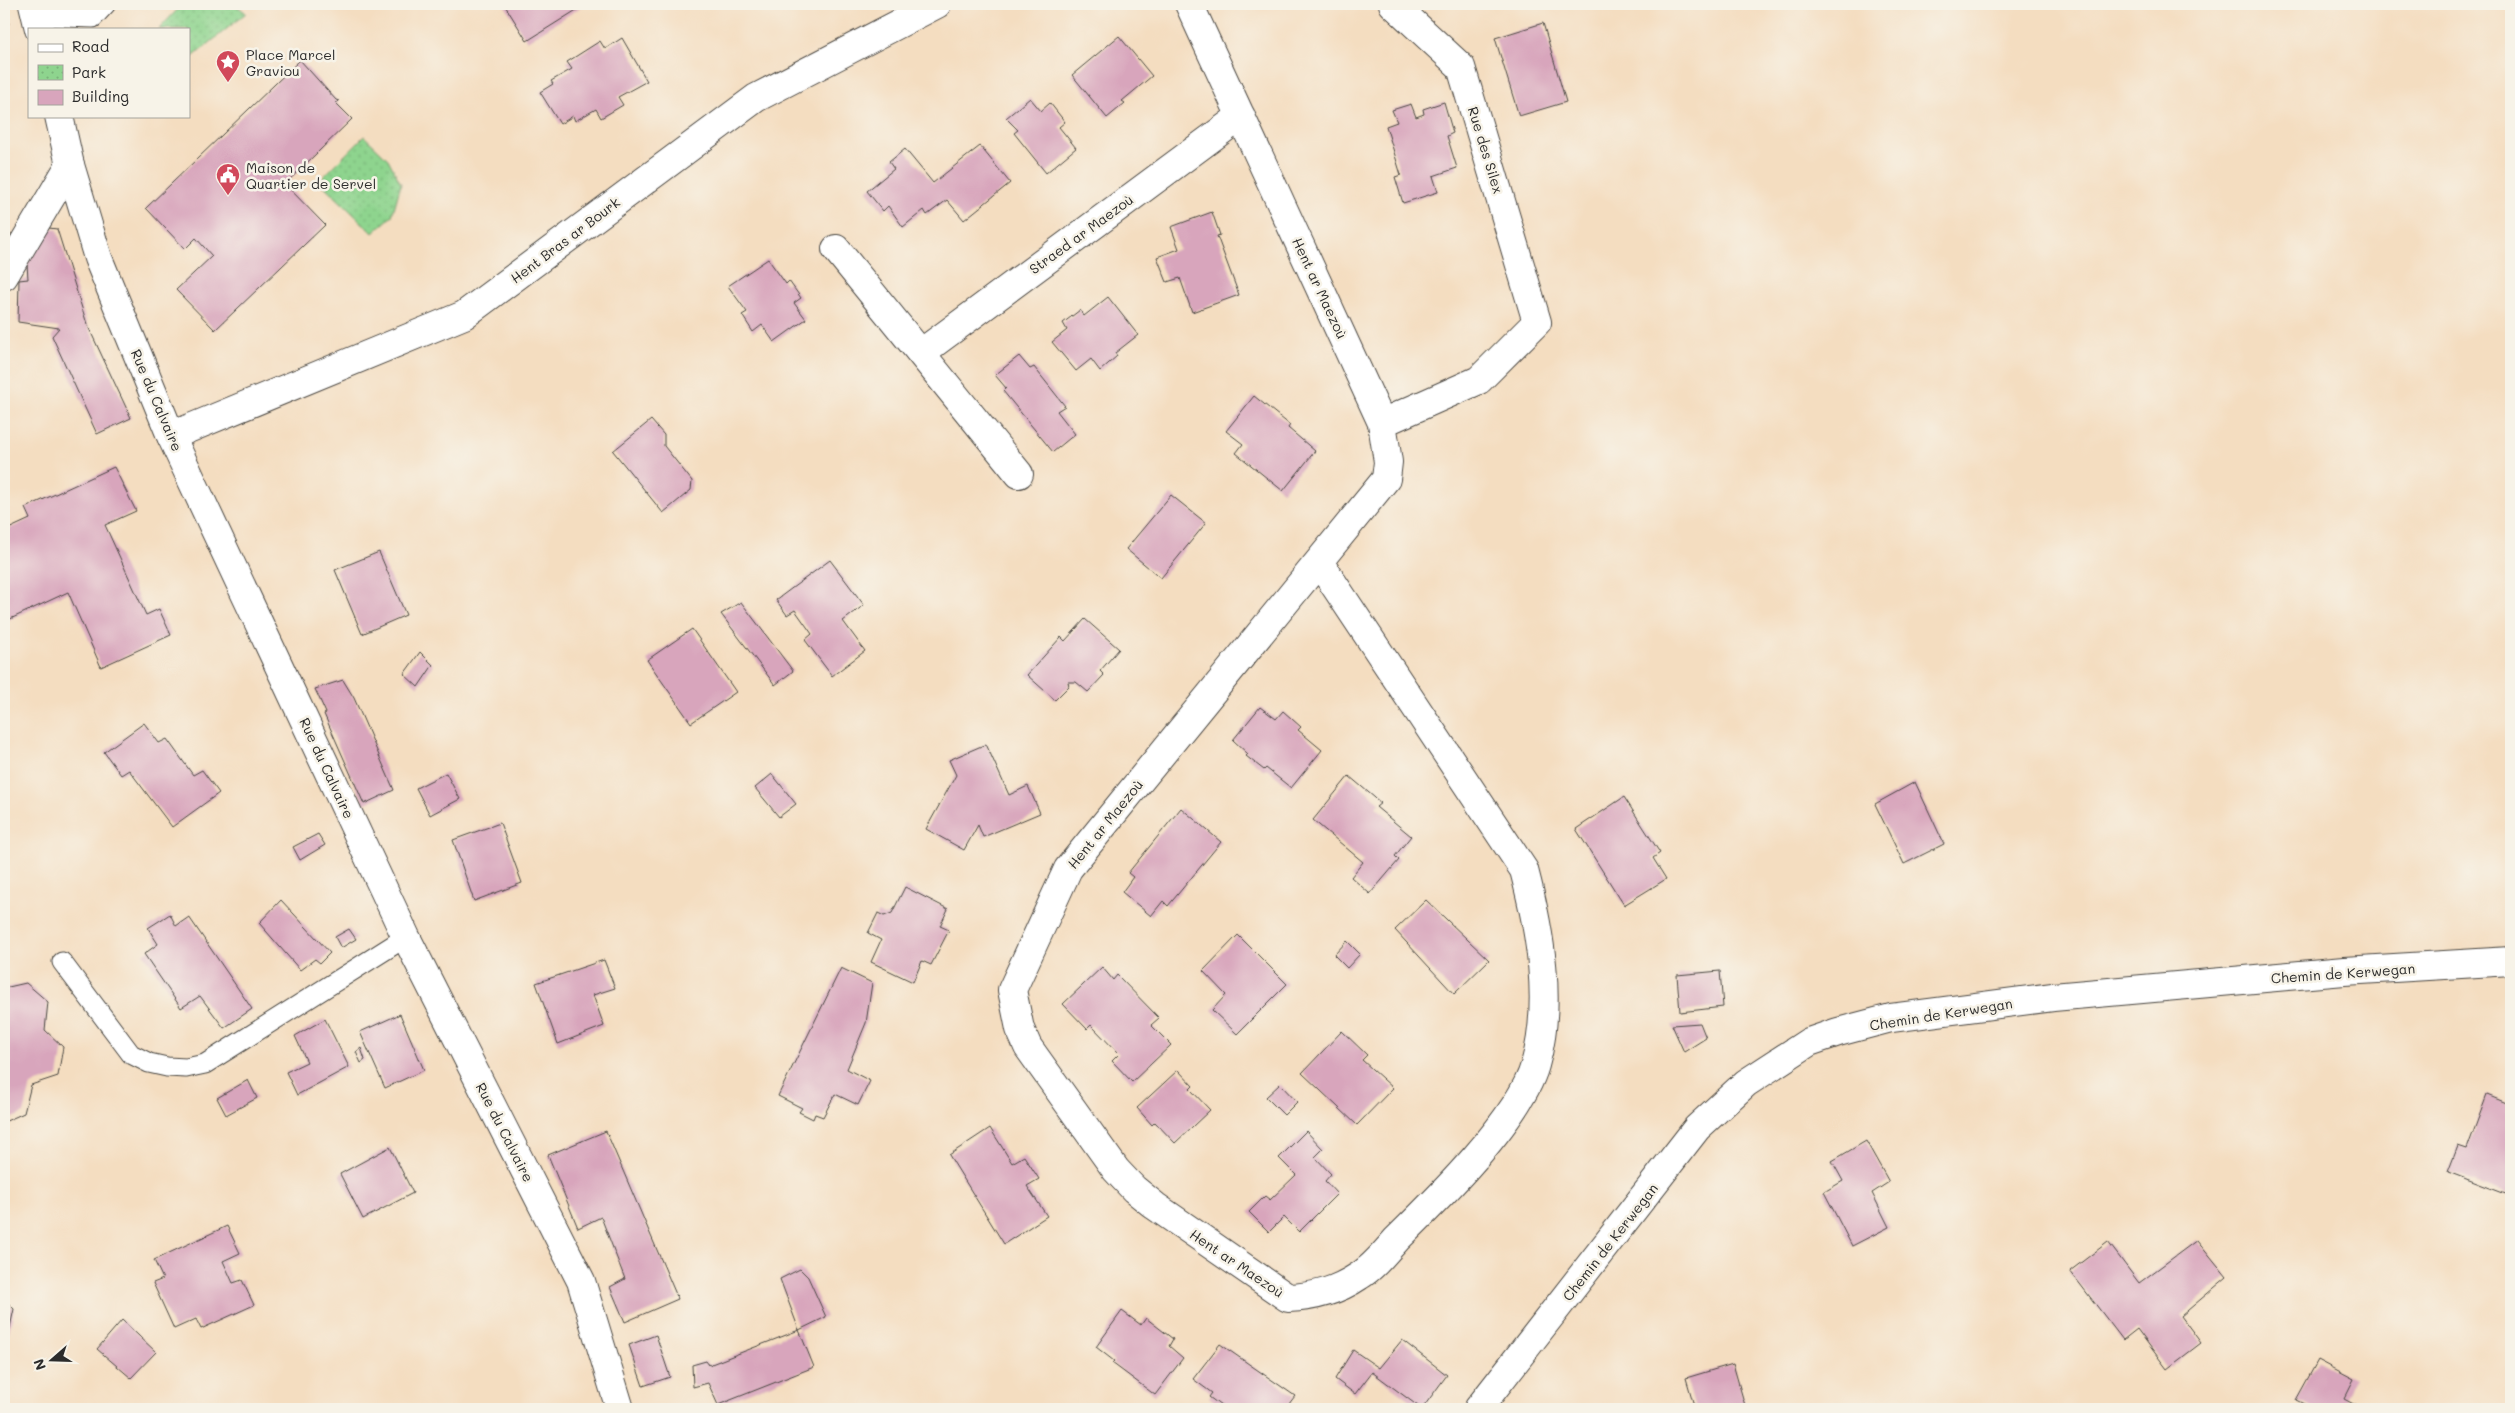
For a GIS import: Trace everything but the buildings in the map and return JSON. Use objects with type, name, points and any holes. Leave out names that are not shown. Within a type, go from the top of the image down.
[{"type":"street","name":"Hent Bras ar Bourk","points":[[171,436],[464,315],[756,98],[937,4]]},
{"type":"street","name":"Hent ar Maezoù","points":[[1189,4],[1382,423],[1388,462],[1386,479],[1068,869],[1012,990],[1014,1010],[1028,1047],[1116,1170],[1154,1206],[1288,1298],[1327,1293],[1362,1275],[1417,1219],[1492,1137],[1516,1104],[1535,1066],[1543,1028],[1543,986],[1537,929],[1524,870],[1319,562]]},
{"type":"street","name":"Rue des Silex","points":[[1382,423],[1479,380],[1537,322],[1460,67],[1393,4]]},
{"type":"street","name":"Straed ar Maezoù","points":[[921,353],[1241,116]]},
{"type":"street","name":"Rue du Calvaire","points":[[59,118],[70,166],[98,258],[171,436],[406,937],[580,1281],[620,1409]]},
{"type":"street","points":[[4,276],[70,166]]},
{"type":"street","points":[[836,249],[1019,474]]},
{"type":"street","name":"Chemin de Kerwegan","points":[[1478,1409],[1697,1128],[1746,1082],[1810,1042],[1838,1032],[1891,1018],[2052,997],[2344,972],[2511,961]]},
{"type":"lane","points":[[36,16],[93,18],[106,4]]},
{"type":"lane","points":[[62,962],[131,1054],[149,1063],[186,1068],[205,1064],[406,937]]},
{"type":"green space","points":[[195,4],[235,4],[246,13],[190,59],[190,28],[160,28],[179,8]]},
{"type":"green space","points":[[364,136],[388,159],[401,184],[392,216],[373,233],[319,181]]},
{"type":"place","name":"Place Marcel Graviou","points":[[228,83]]},
{"type":"place","name":"Maison de Quartier de Servel","points":[[228,196]]}]
